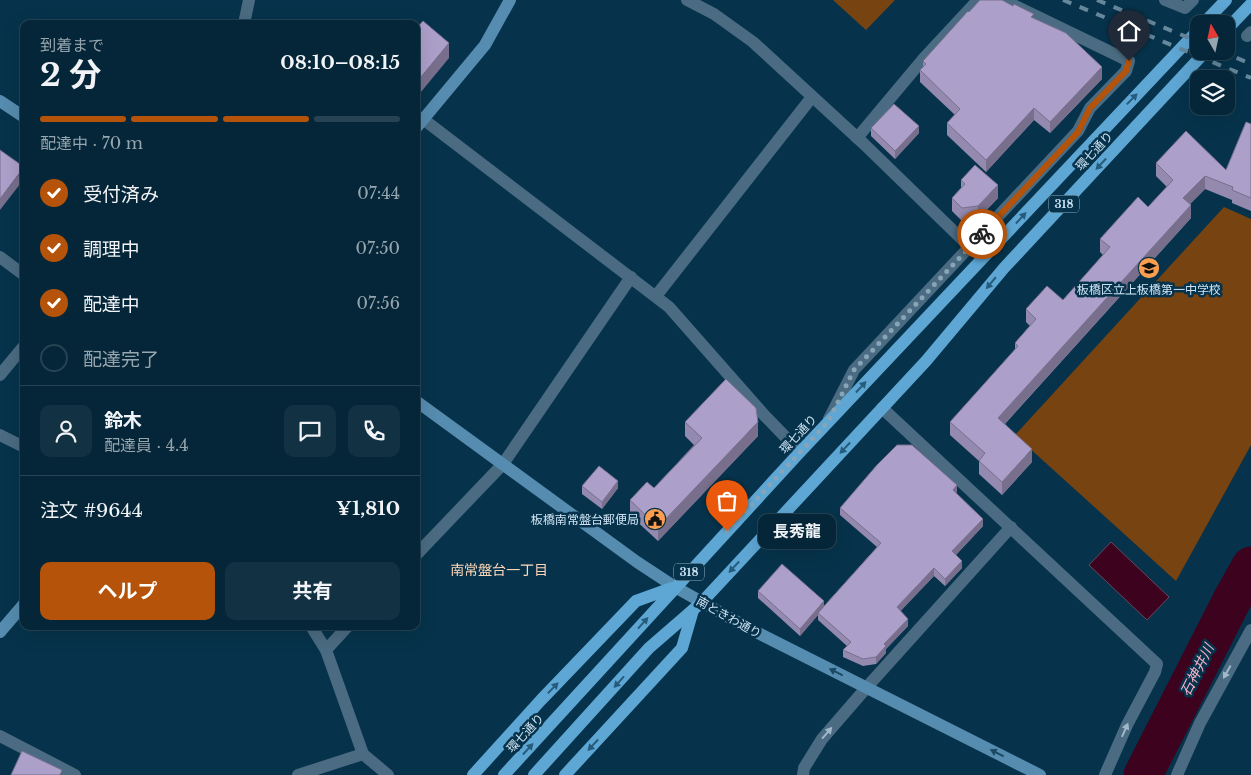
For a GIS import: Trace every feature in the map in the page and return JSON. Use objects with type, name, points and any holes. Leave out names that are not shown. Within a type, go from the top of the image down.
[{"type":"main road","points":[[1212,15],[1226,0]]},
{"type":"main road","points":[[1235,21],[1251,4]]},
{"type":"main road","name":"環七通り","points":[[504,775],[800,452],[1190,39]]},
{"type":"main road","name":"環七通り","points":[[534,775],[650,648],[698,606],[926,361],[1004,268],[1198,60]]},
{"type":"main road","points":[[473,775],[636,600],[675,587]]},
{"type":"main road","points":[[565,775],[682,648],[698,606]]},
{"type":"street","points":[[245,20],[249,0]]},
{"type":"street","points":[[510,0],[485,45],[420,123],[656,296],[800,452]]},
{"type":"street","points":[[687,0],[714,14],[753,42],[857,138],[970,247]]},
{"type":"street","points":[[857,138],[924,58],[978,0]]},
{"type":"street","points":[[828,422],[854,370],[1078,132],[1090,108],[1126,71],[1129,61],[1003,0]]},
{"type":"street","points":[[1165,0],[1185,8],[1193,0]]},
{"type":"street","points":[[656,296],[812,97]]},
{"type":"street","points":[[0,101],[20,114]]},
{"type":"street","points":[[0,257],[20,272]]},
{"type":"street","points":[[420,551],[503,464],[631,277]]},
{"type":"street","points":[[0,375],[20,351]]},
{"type":"street","name":"南ときわ通り","points":[[420,404],[637,562],[675,587],[698,606],[748,628],[1040,775]]},
{"type":"street","points":[[882,408],[1157,664],[1155,672],[1127,725],[1105,775]]},
{"type":"street","points":[[0,435],[20,445]]},
{"type":"street","points":[[802,775],[804,768],[822,739],[1011,527]]},
{"type":"street","points":[[0,632],[20,609]]},
{"type":"street","points":[[314,630],[326,650],[363,754],[388,775]]},
{"type":"street","points":[[326,650],[344,630]]},
{"type":"street","points":[[1177,775],[1200,723],[1251,630]]},
{"type":"street","points":[[0,736],[75,775]]},
{"type":"street","points":[[298,775],[363,754]]},
{"type":"shaded area","points":[[833,0],[895,0],[866,30]]},
{"type":"shaded area","points":[[1224,207],[1251,219],[1251,445],[1176,581],[1015,435]]},
{"type":"shaded area","points":[[1111,542],[1169,597],[1147,620],[1089,565]]},
{"type":"building","points":[[980,0],[1002,0],[1034,14],[1031,17],[1066,33],[1102,67],[1050,122],[1034,108],[986,160],[947,123],[960,109],[920,70],[926,64],[923,61]]},
{"type":"building","points":[[423,21],[449,43],[420,78],[420,24]]},
{"type":"building","points":[[894,104],[919,126],[895,151],[871,128]]},
{"type":"building","points":[[1246,122],[1251,124],[1251,198],[1232,190],[1233,187],[1205,176],[1183,198],[1191,205],[998,418],[1032,449],[1002,482],[979,461],[985,453],[950,422],[1018,346],[1015,343],[1036,319],[1026,309],[1047,286],[1063,300],[1110,247],[1100,239],[1138,197],[1148,207],[1173,180],[1156,163],[1186,131],[1226,170]]},
{"type":"building","points":[[0,150],[20,164],[20,172],[0,199]]},
{"type":"building","points":[[975,165],[998,185],[978,206],[962,208],[952,198],[965,184],[961,180]]},
{"type":"building","points":[[726,379],[756,408],[758,422],[658,527],[630,500],[647,482],[654,488],[702,438],[685,422]]},
{"type":"building","points":[[897,445],[912,445],[957,485],[953,490],[983,519],[952,551],[962,561],[945,579],[934,568],[897,607],[908,619],[884,644],[886,646],[876,657],[863,659],[843,650],[851,642],[818,613],[881,543],[840,508]]},
{"type":"building","points":[[599,466],[618,481],[602,502],[582,486]]},
{"type":"building","points":[[782,564],[824,601],[800,629],[758,591]]},
{"type":"building","points":[[22,751],[62,770],[60,775],[11,775]]},
{"type":"waterway","name":"石神井川","points":[[1143,775],[1251,566]]},
{"type":"railway","points":[[1063,0],[1251,78]]},
{"type":"railway","points":[[1097,0],[1190,38]]},
{"type":"railway","points":[[1235,57],[1251,64]]},
{"type":"way so far","points":[[727,531],[828,422],[854,370],[982,234]]},
{"type":"place","name":"板橋区立上板橋第一中学校","points":[[1149,268]]},
{"type":"place","name":"板橋南常盤台郵便局","points":[[655,519]]},
{"type":"place","name":"長秀龍","points":[[727,531]]},
{"type":"district","name":"南常盤台一丁目","points":[[499,570]]},
{"type":"route","points":[[982,234],[1078,132],[1090,108],[1126,71],[1129,61]]}]
